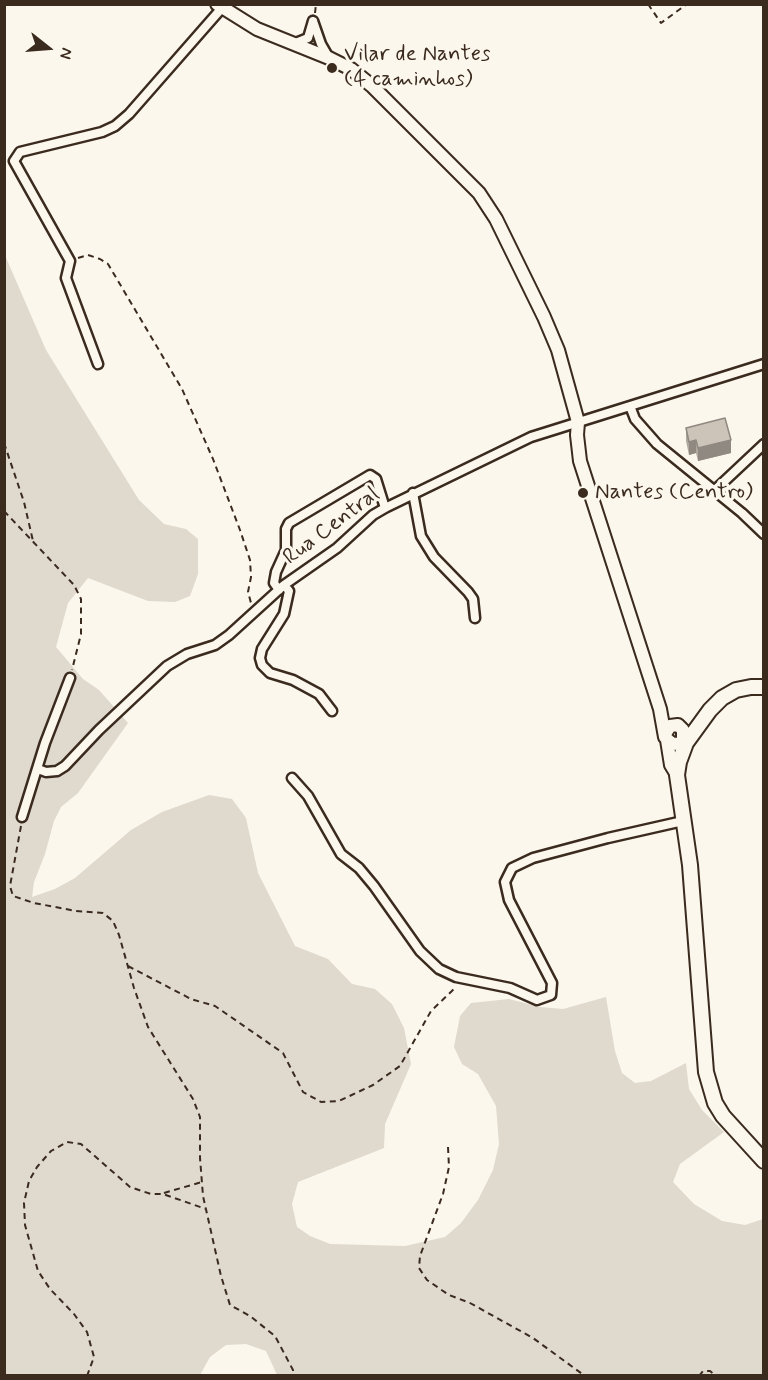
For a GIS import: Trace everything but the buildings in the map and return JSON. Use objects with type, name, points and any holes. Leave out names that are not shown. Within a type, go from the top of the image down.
[{"type":"main road","points":[[219,7],[257,29],[351,69],[372,86],[478,193],[496,220],[544,317],[558,350],[578,422],[580,461],[660,709],[680,734],[677,775],[695,912],[706,1072],[715,1103],[723,1116],[764,1161]]},
{"type":"main road","points":[[680,734],[736,690],[764,687]]},
{"type":"street","points":[[98,364],[66,278],[70,261],[14,161],[20,152],[102,132],[115,126],[129,114],[219,7]]},
{"type":"street","points":[[293,44],[308,38],[313,21],[329,58]]},
{"type":"street","name":"Rua Central","points":[[38,769],[46,772],[57,771],[65,766],[99,730],[167,666],[187,654],[215,645],[229,636],[282,587],[337,548],[385,508],[531,437],[764,364]]},
{"type":"street","points":[[630,406],[635,419],[657,444],[715,490],[764,534]]},
{"type":"street","points":[[715,490],[764,444]]},
{"type":"street","points":[[332,711],[319,694],[293,680],[270,673],[262,666],[260,658],[262,649],[284,614],[289,591],[274,583],[276,572],[286,550],[286,529],[289,523],[370,475],[376,478],[385,508]]},
{"type":"street","points":[[413,493],[421,536],[434,557],[473,599],[476,618]]},
{"type":"street","points":[[22,817],[45,743],[70,678]]},
{"type":"street","points":[[292,778],[308,796],[341,854],[359,868],[420,951],[439,969],[464,979],[510,988],[537,1000],[551,995],[552,983],[510,900],[506,882],[512,868],[532,858],[683,821]]},
{"type":"path","points":[[648,4],[661,23],[687,4]]},
{"type":"path","points":[[70,261],[88,255],[108,264],[182,389],[213,459],[240,530],[250,560],[248,592],[250,601],[257,610]]},
{"type":"path","points":[[4,443],[24,502],[33,543]]},
{"type":"path","points":[[4,511],[74,585],[81,599],[81,634],[70,678]]},
{"type":"path","points":[[22,817],[10,886],[13,896],[34,903],[76,911],[102,913],[113,921],[120,935],[134,988],[148,1027],[193,1099],[200,1118],[202,1182],[206,1209],[230,1305],[250,1316],[275,1336],[293,1370],[293,1376]]},
{"type":"path","points":[[128,966],[191,999],[215,1006],[283,1053],[303,1092],[321,1102],[339,1101],[373,1085],[400,1066],[431,1011],[464,979]]},
{"type":"path","points":[[87,1376],[94,1357],[87,1332],[74,1314],[50,1289],[38,1271],[25,1225],[24,1203],[29,1181],[37,1167],[51,1151],[67,1142],[81,1144],[130,1187],[152,1194],[163,1194],[202,1182]]},
{"type":"path","points":[[448,1147],[448,1167],[443,1194],[420,1256],[419,1268],[427,1280],[449,1295],[470,1303],[533,1338],[585,1376]]},
{"type":"path","points":[[163,1194],[206,1209]]},
{"type":"path","points":[[699,1376],[703,1371],[710,1371],[716,1376]]},
{"type":"shaded area","points":[[4,253],[46,350],[139,500],[164,524],[186,529],[198,539],[198,574],[190,596],[175,602],[148,601],[88,578],[68,603],[56,647],[83,679],[99,690],[128,723],[78,793],[61,807],[54,821],[34,882],[32,897],[55,889],[75,878],[131,830],[162,812],[209,795],[232,799],[246,818],[258,873],[295,946],[328,959],[352,984],[375,989],[392,1004],[404,1028],[411,1064],[385,1124],[384,1148],[298,1182],[292,1204],[297,1227],[310,1236],[330,1244],[405,1246],[445,1237],[461,1223],[478,1200],[493,1170],[499,1144],[496,1106],[478,1074],[462,1064],[454,1047],[460,1016],[471,1003],[509,999],[540,1007],[563,1009],[606,997],[615,1051],[622,1073],[635,1083],[651,1081],[686,1063],[689,1089],[702,1110],[724,1132],[680,1164],[673,1182],[694,1204],[722,1221],[745,1225],[763,1219],[763,1375],[277,1375],[266,1351],[246,1344],[226,1345],[210,1357],[200,1375],[5,1375]]},
{"type":"place","name":"Vilar de Nantes (4 caminhos)","points":[[332,68]]},
{"type":"place","name":"Nantes (Centro)","points":[[583,493]]}]
